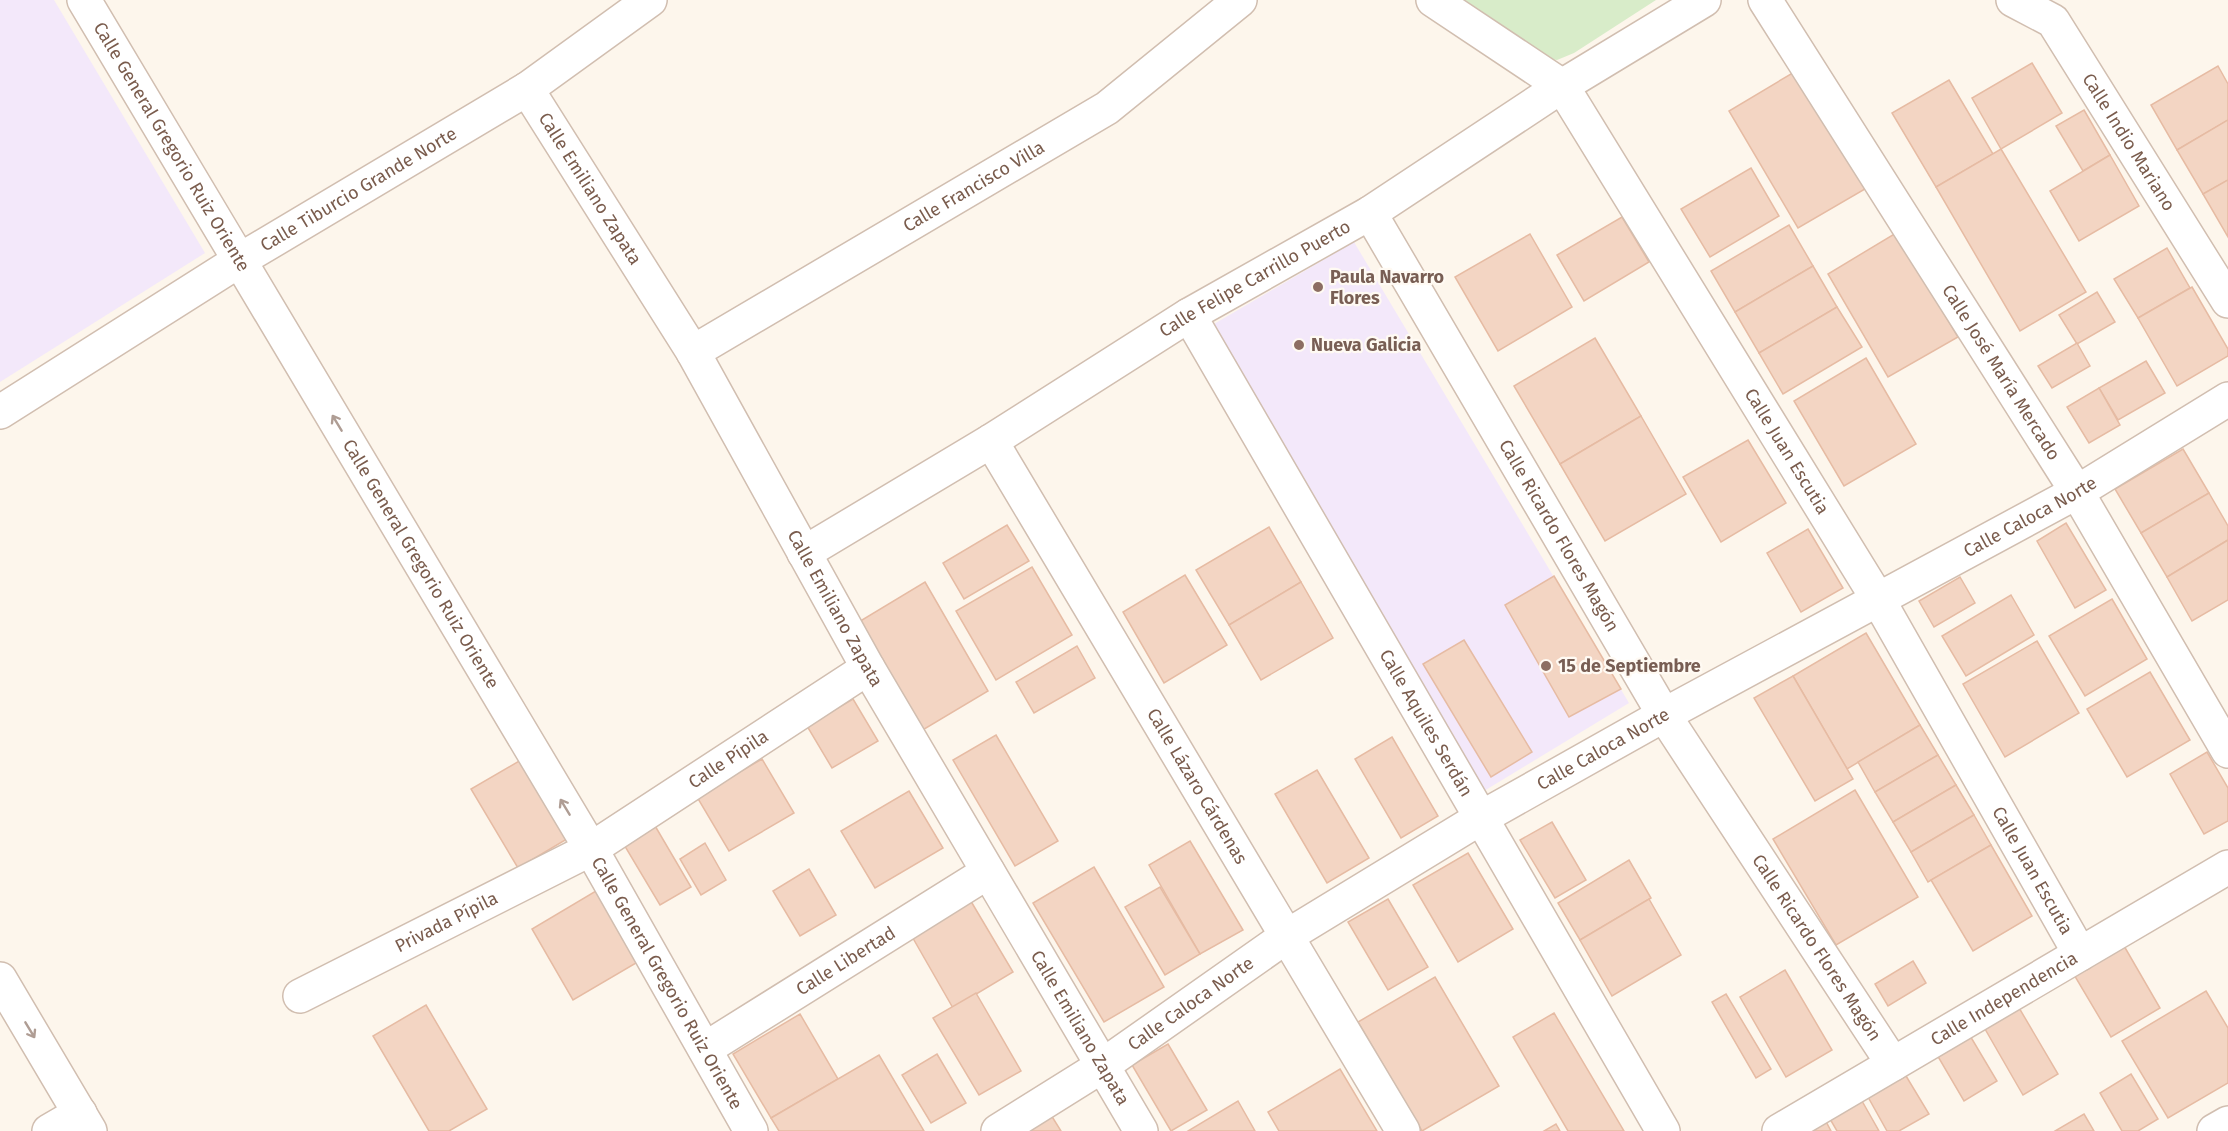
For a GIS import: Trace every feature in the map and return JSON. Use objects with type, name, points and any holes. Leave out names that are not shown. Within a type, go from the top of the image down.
[{"type":"street","name":"Calle General Gregorio Ruiz Oriente","points":[[84,0],[591,849],[751,1131]]},
{"type":"street","name":"Calle Tiburcio Grande Norte","points":[[0,412],[240,260],[528,89],[650,0]]},
{"type":"street","name":"Calle Francisco Villa","points":[[693,352],[1107,108],[1240,0]]},
{"type":"street","name":"Calle Juan Escutia","points":[[1433,0],[1562,86],[1879,601],[2080,954]]},
{"type":"street","name":"Calle Felipe Carrillo Puerto","points":[[804,553],[991,441],[1189,315],[1370,213],[1562,86],[1704,0]]},
{"type":"street","name":"Calle José María Mercado","points":[[1765,0],[2077,492],[2228,751]]},
{"type":"street","name":"Calle Indio Mariano","points":[[2013,0],[2053,21],[2228,301]]},
{"type":"street","name":"Calle Emiliano Zapata","points":[[528,89],[693,352],[868,668],[1141,1131]]},
{"type":"street","name":"Calle Ricardo Flores Magón","points":[[1370,213],[1664,715],[1893,1064]]},
{"type":"street","name":"Calle Aquiles Serdán","points":[[1189,315],[1479,819],[1663,1131]]},
{"type":"street","name":"Calle Caloca Norte","points":[[998,1131],[1102,1066],[1287,936],[1479,819],[1664,715],[1879,601],[2077,492],[2228,399]]},
{"type":"street","name":"Calle Lázaro Cárdenas","points":[[991,441],[1403,1131]]},
{"type":"street","name":"Calle Pípila","points":[[591,849],[868,668]]},
{"type":"street","name":"Privada Pípila","points":[[300,996],[591,849]]},
{"type":"street","name":"Calle Independencia","points":[[1779,1131],[2228,867]]},
{"type":"street","name":"Calle Libertad","points":[[705,1049],[988,872]]},
{"type":"street","points":[[0,979],[85,1122],[49,1131]]},
{"type":"street","points":[[2214,1131],[2228,1123]]},
{"type":"shaded area","points":[[0,0],[54,0],[205,253],[0,382]]},
{"type":"shaded area","points":[[1354,242],[1629,703],[1484,791],[1214,324]]},
{"type":"green space","points":[[1462,0],[1656,0],[1574,53],[1557,60],[1543,58]]},
{"type":"building","points":[[2032,63],[2062,113],[2001,149],[1972,98]]},
{"type":"building","points":[[2218,66],[2228,84],[2228,120],[2177,150],[2151,105]]},
{"type":"building","points":[[1796,71],[1865,189],[1798,228],[1729,111]]},
{"type":"building","points":[[1949,80],[1993,154],[1936,187],[1892,113]]},
{"type":"building","points":[[2084,110],[2110,155],[2083,171],[2056,126]]},
{"type":"building","points":[[2228,120],[2228,180],[2203,194],[2177,150]]},
{"type":"building","points":[[2001,149],[2086,292],[2020,331],[1936,187]]},
{"type":"building","points":[[2110,155],[2139,206],[2079,241],[2050,191]]},
{"type":"building","points":[[1751,168],[1779,216],[1710,257],[1681,209]]},
{"type":"building","points":[[2228,180],[2228,237],[2203,194]]},
{"type":"building","points":[[1622,217],[1649,262],[1584,301],[1557,255]]},
{"type":"building","points":[[1789,225],[1813,266],[1735,312],[1711,271]]},
{"type":"building","points":[[1896,233],[1958,337],[1888,377],[1828,274]]},
{"type":"building","points":[[1530,234],[1572,307],[1498,351],[1455,277]]},
{"type":"building","points":[[2167,248],[2190,288],[2138,318],[2114,279]]},
{"type":"building","points":[[1813,266],[1837,307],[1759,353],[1735,312]]},
{"type":"building","points":[[2192,287],[2228,349],[2228,356],[2177,386],[2138,318]]},
{"type":"building","points":[[2097,292],[2115,322],[2077,344],[2059,315]]},
{"type":"building","points":[[1837,307],[1862,347],[1783,394],[1759,353]]},
{"type":"building","points":[[1595,338],[1641,416],[1560,464],[1514,386]]},
{"type":"building","points":[[2077,343],[2090,366],[2052,388],[2038,366]]},
{"type":"building","points":[[1866,358],[1916,444],[1844,486],[1794,401]]},
{"type":"building","points":[[2146,361],[2165,393],[2118,420],[2099,388]]},
{"type":"building","points":[[2099,388],[2120,425],[2089,443],[2067,407]]},
{"type":"building","points":[[1641,416],[1686,494],[1605,541],[1560,464]]},
{"type":"building","points":[[1748,440],[1786,503],[1721,542],[1683,477]]},
{"type":"building","points":[[2183,449],[2209,493],[2141,533],[2115,489]]},
{"type":"building","points":[[2209,493],[2228,526],[2228,540],[2167,577],[2141,533]]},
{"type":"building","points":[[2066,523],[2106,590],[2075,608],[2037,541]]},
{"type":"building","points":[[1007,525],[1029,561],[964,599],[943,563]]},
{"type":"building","points":[[1269,527],[1301,582],[1229,625],[1196,570]]},
{"type":"building","points":[[1808,529],[1843,588],[1801,612],[1767,553]]},
{"type":"building","points":[[2228,540],[2228,600],[2192,621],[2167,577]]},
{"type":"building","points":[[1032,567],[1072,635],[996,680],[956,611]]},
{"type":"building","points":[[1185,575],[1227,645],[1164,683],[1123,612]]},
{"type":"building","points":[[1554,576],[1621,689],[1569,717],[1505,605]]},
{"type":"building","points":[[1960,577],[1975,603],[1934,627],[1919,601]]},
{"type":"building","points":[[925,582],[988,691],[921,731],[857,623]]},
{"type":"building","points":[[1301,582],[1333,638],[1261,680],[1229,625]]},
{"type":"building","points":[[2011,595],[2034,635],[1966,676],[1942,636]]},
{"type":"building","points":[[2112,599],[2147,659],[2085,696],[2049,636]]},
{"type":"building","points":[[1866,633],[1920,725],[1847,769],[1793,676]]},
{"type":"building","points":[[1464,640],[1532,752],[1491,777],[1423,664]]},
{"type":"building","points":[[2037,641],[2079,713],[2005,757],[1963,684]]},
{"type":"building","points":[[1077,646],[1095,678],[1034,713],[1016,682]]},
{"type":"building","points":[[2150,672],[2190,740],[2127,777],[2087,709]]},
{"type":"building","points":[[1793,676],[1853,779],[1815,801],[1754,698]]},
{"type":"building","points":[[853,699],[878,741],[832,768],[807,726]]},
{"type":"building","points":[[1920,725],[1938,755],[1875,792],[1858,762]]},
{"type":"building","points":[[996,735],[1058,841],[1015,866],[953,760]]},
{"type":"building","points":[[1392,737],[1438,816],[1401,838],[1355,759]]},
{"type":"building","points":[[2207,752],[2228,788],[2228,821],[2204,834],[2170,774]]},
{"type":"building","points":[[1938,755],[1956,785],[1893,822],[1875,792]]},
{"type":"building","points":[[762,759],[794,813],[729,851],[697,797]]},
{"type":"building","points":[[521,760],[567,839],[518,868],[471,789]]},
{"type":"building","points":[[1317,770],[1369,858],[1327,883],[1275,794]]},
{"type":"building","points":[[1956,785],[1974,815],[1911,852],[1893,822]]},
{"type":"building","points":[[1855,790],[1918,897],[1836,945],[1773,839]]},
{"type":"building","points":[[909,791],[943,848],[875,888],[841,831]]},
{"type":"building","points":[[1974,815],[1991,845],[1928,882],[1911,852]]},
{"type":"building","points":[[651,819],[691,887],[660,905],[620,838]]},
{"type":"building","points":[[1552,822],[1586,880],[1555,898],[1520,840]]},
{"type":"building","points":[[1190,841],[1243,930],[1200,954],[1149,865]]},
{"type":"building","points":[[705,843],[726,880],[701,895],[680,859]]},
{"type":"building","points":[[1991,845],[2032,916],[1973,951],[1931,880]]},
{"type":"building","points":[[1468,853],[1513,929],[1458,962],[1413,885]]},
{"type":"building","points":[[1629,860],[1651,898],[1580,940],[1558,903]]},
{"type":"building","points":[[1094,867],[1164,987],[1104,1022],[1033,903]]},
{"type":"building","points":[[809,869],[836,915],[800,936],[773,891]]},
{"type":"building","points":[[606,885],[648,956],[573,1000],[532,929]]},
{"type":"building","points":[[1160,887],[1200,954],[1165,975],[1125,907]]},
{"type":"building","points":[[969,898],[1013,972],[953,1008],[910,933]]},
{"type":"building","points":[[1388,899],[1428,967],[1388,990],[1348,922]]},
{"type":"building","points":[[1649,899],[1681,955],[1612,996],[1580,940]]},
{"type":"building","points":[[2120,939],[2160,1008],[2111,1037],[2070,968]]},
{"type":"building","points":[[1913,961],[1926,983],[1888,1006],[1875,984]]},
{"type":"building","points":[[1785,970],[1832,1050],[1786,1077],[1740,997]]},
{"type":"building","points":[[1435,977],[1499,1086],[1422,1131],[1358,1022]]},
{"type":"building","points":[[2206,991],[2228,1028],[2228,1083],[2168,1118],[2122,1041]]},
{"type":"building","points":[[976,993],[1021,1071],[979,1095],[933,1018]]},
{"type":"building","points":[[1726,994],[1771,1069],[1756,1078],[1712,1002]]},
{"type":"building","points":[[2015,1001],[2058,1074],[2023,1095],[1981,1022]]},
{"type":"building","points":[[426,1005],[487,1109],[449,1131],[429,1131],[373,1036]]},
{"type":"building","points":[[1554,1013],[1624,1131],[1568,1131],[1513,1037]]},
{"type":"building","points":[[800,1014],[838,1079],[771,1118],[733,1054]]},
{"type":"building","points":[[1966,1029],[1997,1081],[1964,1101],[1933,1048]]},
{"type":"building","points":[[1168,1044],[1207,1110],[1171,1131],[1132,1065]]},
{"type":"building","points":[[937,1054],[966,1103],[931,1123],[902,1075]]},
{"type":"building","points":[[879,1055],[924,1131],[779,1131],[771,1118]]},
{"type":"building","points":[[1900,1066],[1929,1114],[1899,1131],[1887,1131],[1863,1088]]},
{"type":"building","points":[[1340,1069],[1377,1131],[1279,1131],[1268,1112]]},
{"type":"building","points":[[2131,1074],[2158,1119],[2138,1131],[2122,1131],[2100,1093]]},
{"type":"building","points":[[1238,1101],[1255,1131],[1188,1131]]},
{"type":"building","points":[[1862,1101],[1879,1131],[1837,1131],[1830,1119]]},
{"type":"building","points":[[1822,1114],[1831,1131],[1793,1131]]},
{"type":"building","points":[[2084,1114],[2094,1131],[2055,1131]]},
{"type":"building","points":[[1051,1115],[1061,1131],[1024,1131]]},
{"type":"building","points":[[1556,1124],[1560,1131],[1544,1131]]},
{"type":"place","name":"Paula Navarro Flores","points":[[1318,287]]},
{"type":"place","name":"Nueva Galicia","points":[[1299,345]]},
{"type":"place","name":"15 de Septiembre","points":[[1546,666]]}]
